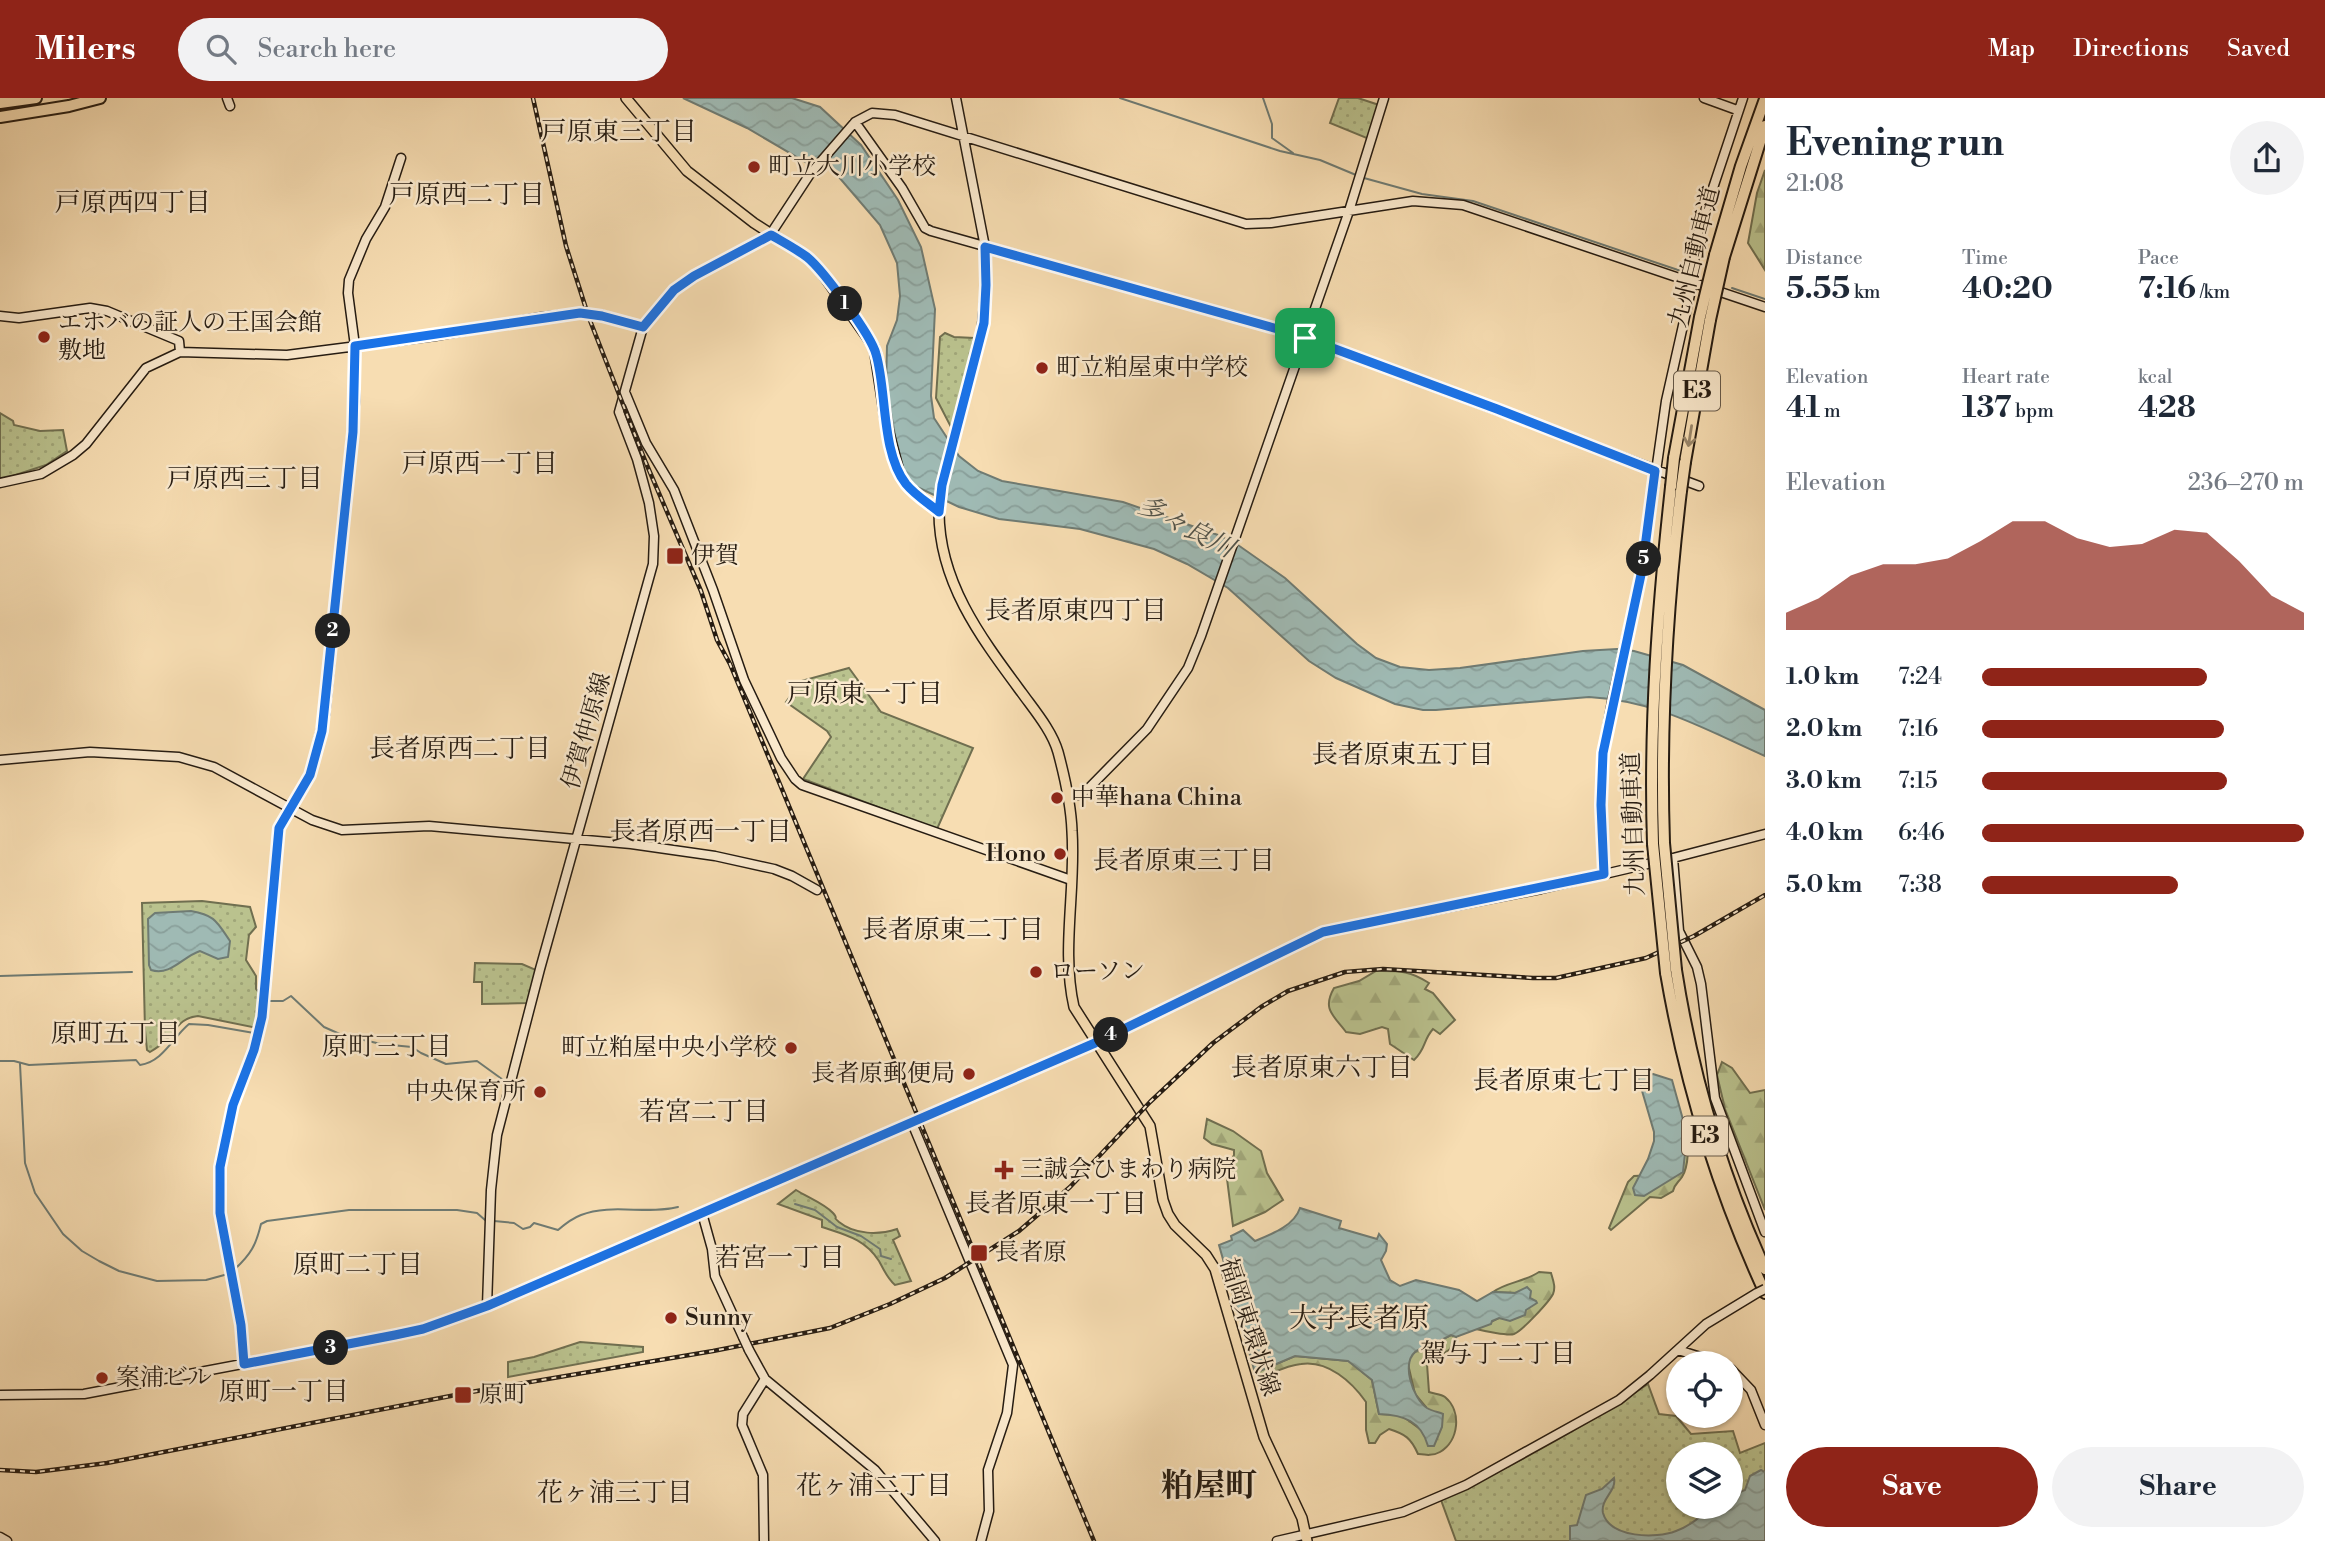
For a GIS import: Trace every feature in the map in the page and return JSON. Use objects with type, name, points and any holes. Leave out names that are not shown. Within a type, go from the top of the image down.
[{"type":"highway","points":[[0,103],[36,98]]},
{"type":"highway","points":[[0,110],[78,98]]},
{"type":"highway","points":[[0,117],[100,98]]},
{"type":"highway","name":"九州自動車道","points":[[1762,1292],[1707,1144],[1680,1046],[1658,844],[1657,721],[1668,560],[1680,460],[1719,256],[1741,166],[1765,99]]},
{"type":"highway","name":"九州自動車道","points":[[1719,256],[1765,126]]},
{"type":"highway","name":"九州自動車道","points":[[1671,971],[1704,1100],[1733,1192],[1765,1269]]},
{"type":"main road","points":[[626,98],[687,171],[820,269],[867,335],[877,357],[885,418],[900,475],[908,486],[939,512]]},
{"type":"main road","name":"福岡東環状線","points":[[939,512],[940,537],[948,575],[966,612],[1058,749],[1073,833],[1070,989],[1074,1007],[1150,1126],[1168,1214],[1175,1225],[1206,1255],[1215,1269],[1264,1437],[1293,1497],[1306,1538]]},
{"type":"street","points":[[939,512],[939,500],[954,437],[984,323],[986,285],[985,247],[956,98]]},
{"type":"street","points":[[1068,795],[1079,795],[1089,788],[1147,729],[1188,668],[1219,587],[1349,211],[1384,98]]},
{"type":"street","points":[[1704,98],[1737,110]]},
{"type":"street","points":[[1604,874],[1601,781],[1603,753],[1642,570],[1671,370],[1693,281],[1696,239],[1743,98]]},
{"type":"street","points":[[771,235],[810,174],[853,124],[873,113],[888,113],[1246,224],[1271,223],[1413,201],[1463,205],[1765,307]]},
{"type":"street","points":[[853,124],[884,161],[925,228],[1305,338],[1699,486]]},
{"type":"street","points":[[244,1364],[241,1325],[220,1213],[220,1167],[233,1105],[260,1031],[279,828],[310,775],[325,714],[353,432],[355,346],[349,281],[366,239],[385,207],[401,158]]},
{"type":"street","name":"伊賀仲原線","points":[[487,1306],[491,1191],[497,1135],[576,840],[649,583],[654,549],[649,503],[637,459],[619,412],[625,389],[643,327],[674,290],[694,276],[771,235]]},
{"type":"street","points":[[0,316],[19,318],[90,308],[107,311],[179,341],[180,352]]},
{"type":"street","points":[[0,483],[41,474],[73,455],[86,444],[146,368],[180,352],[287,355],[580,313],[643,327]]},
{"type":"street","points":[[625,389],[646,443],[674,490],[744,680],[781,758],[795,779],[802,785],[1071,880]]},
{"type":"street","points":[[0,760],[90,752],[179,757],[214,767],[312,820],[342,830],[429,826],[631,844],[715,856],[774,869],[817,890]]},
{"type":"street","points":[[0,1395],[84,1394],[423,1329],[487,1306],[912,1123],[1020,1073],[1095,1043],[1323,932],[1604,874],[1765,834]]},
{"type":"street","points":[[1673,858],[1679,930],[1697,967],[1701,984],[1714,1098],[1765,1232]]},
{"type":"street","points":[[912,1123],[1013,1365],[1005,1422],[988,1470],[989,1511],[982,1541]]},
{"type":"street","points":[[702,1213],[712,1249],[715,1276],[765,1379],[875,1470],[936,1541]]},
{"type":"street","points":[[1277,1541],[1306,1538],[1403,1512],[1466,1485],[1619,1400],[1713,1319],[1762,1292]]},
{"type":"street","points":[[764,1541],[763,1475],[742,1425],[743,1414],[765,1379]]},
{"type":"street","points":[[1743,1382],[1751,1390],[1765,1425]]},
{"type":"street","points":[[0,1537],[8,1541]]},
{"type":"green space","points":[[1339,98],[1358,98],[1379,105],[1369,139],[1330,123]]},
{"type":"green space","points":[[1765,170],[1765,270],[1748,243],[1757,193]]},
{"type":"green space","points":[[945,333],[954,337],[974,338],[952,429],[936,398],[940,337]]},
{"type":"green space","points":[[0,413],[13,421],[14,425],[40,431],[63,430],[67,451],[46,465],[0,480]]},
{"type":"green space","points":[[849,668],[881,712],[973,748],[937,829],[803,779],[831,737],[827,731],[786,702],[801,681]]},
{"type":"green space","points":[[202,901],[250,907],[256,927],[249,935],[246,960],[256,976],[256,989],[261,995],[257,1028],[192,1017],[182,1022],[150,1052],[147,1050],[145,1030],[142,903]]},
{"type":"green space","points":[[475,963],[522,964],[536,970],[527,1003],[482,1004],[482,982],[474,982]]},
{"type":"green space","points":[[1376,971],[1404,972],[1429,983],[1425,989],[1433,993],[1455,1020],[1440,1034],[1433,1029],[1414,1060],[1390,1044],[1388,1029],[1382,1027],[1360,1034],[1346,1032],[1331,1012],[1329,1001],[1334,988],[1359,981]]},
{"type":"green space","points":[[1722,1062],[1732,1068],[1750,1093],[1765,1090],[1765,1210],[1725,1109],[1717,1075]]},
{"type":"green space","points":[[1207,1119],[1233,1131],[1261,1151],[1267,1173],[1283,1200],[1265,1212],[1233,1226],[1226,1171],[1234,1150],[1212,1144],[1204,1138]]},
{"type":"green space","points":[[1686,1131],[1686,1167],[1673,1191],[1661,1198],[1650,1197],[1611,1230],[1609,1228],[1628,1182],[1634,1176],[1655,1175]]},
{"type":"green space","points":[[796,1190],[825,1207],[839,1222],[852,1229],[875,1233],[897,1229],[900,1236],[893,1240],[911,1281],[895,1285],[874,1254],[861,1243],[822,1227],[822,1220],[778,1204]]},
{"type":"green space","points":[[1539,1272],[1551,1273],[1554,1291],[1523,1328],[1514,1334],[1476,1329],[1499,1318],[1515,1293],[1493,1292]]},
{"type":"green space","points":[[1451,1335],[1456,1337],[1455,1346],[1427,1364],[1429,1392],[1445,1397],[1456,1418],[1451,1441],[1435,1454],[1418,1454],[1407,1437],[1389,1429],[1380,1435],[1375,1443],[1369,1443],[1366,1402],[1354,1387],[1330,1369],[1321,1365],[1301,1364],[1263,1377],[1255,1373],[1295,1356],[1349,1361],[1372,1380],[1379,1414],[1401,1415],[1424,1432],[1426,1407],[1415,1394],[1408,1364],[1410,1356],[1420,1348],[1439,1348],[1439,1341]]},
{"type":"green space","points":[[580,1342],[643,1347],[643,1352],[508,1377],[508,1362],[534,1357]]},
{"type":"green space","points":[[1648,1384],[1659,1414],[1666,1415],[1666,1428],[1686,1428],[1691,1434],[1733,1431],[1736,1442],[1666,1442],[1666,1519],[1743,1519],[1743,1452],[1765,1443],[1765,1541],[1456,1541],[1441,1500],[1547,1446]]},
{"type":"water","name":"多々良川","points":[[683,98],[792,98],[820,107],[861,145],[898,200],[921,247],[935,309],[931,396],[934,418],[959,456],[978,471],[1002,481],[1123,502],[1218,535],[1238,545],[1285,578],[1376,658],[1400,667],[1429,670],[1460,668],[1617,649],[1683,665],[1765,710],[1765,756],[1659,710],[1614,700],[1589,697],[1436,710],[1395,704],[1336,678],[1309,661],[1228,588],[1187,564],[1154,549],[1080,529],[999,519],[959,507],[911,484],[897,447],[886,385],[887,346],[897,320],[900,296],[897,263],[880,225],[832,169],[807,163],[747,128]]},
{"type":"water","points":[[191,911],[210,917],[218,924],[230,941],[228,957],[218,959],[200,951],[171,968],[151,970],[148,919],[155,913]]},
{"type":"water","points":[[1653,1074],[1672,1080],[1687,1134],[1683,1172],[1644,1196],[1635,1195],[1633,1188],[1654,1141],[1654,1132],[1638,1077]]},
{"type":"water","points":[[1300,1208],[1341,1221],[1339,1228],[1377,1239],[1379,1234],[1387,1244],[1381,1260],[1390,1280],[1400,1286],[1416,1280],[1459,1290],[1477,1301],[1493,1292],[1515,1293],[1527,1287],[1531,1291],[1530,1298],[1537,1303],[1526,1310],[1525,1315],[1510,1321],[1499,1318],[1491,1324],[1439,1341],[1440,1348],[1423,1348],[1412,1355],[1409,1362],[1410,1379],[1417,1397],[1427,1408],[1443,1414],[1442,1427],[1434,1446],[1428,1446],[1421,1431],[1410,1421],[1379,1414],[1372,1380],[1348,1361],[1295,1356],[1255,1373],[1219,1245],[1232,1240],[1231,1236],[1243,1230],[1255,1241],[1282,1229],[1293,1220]]},
{"type":"water","points":[[1761,1470],[1765,1472],[1765,1541],[1570,1541],[1570,1526],[1577,1525],[1586,1495],[1602,1489],[1614,1478],[1613,1487],[1603,1508],[1607,1521],[1624,1532],[1657,1535],[1676,1531],[1698,1519],[1743,1519],[1743,1491],[1750,1476]]},
{"type":"waterway","points":[[1120,98],[1280,151],[1320,160],[1356,175]]},
{"type":"waterway","points":[[1263,98],[1272,124],[1272,138],[1293,153]]},
{"type":"waterway","points":[[1364,178],[1422,194],[1473,201],[1681,271]]},
{"type":"waterway","points":[[1732,288],[1765,299]]},
{"type":"waterway","points":[[0,976],[132,972]]},
{"type":"waterway","points":[[260,1034],[263,1034],[269,1001],[283,1001],[291,996],[324,1027],[342,1035],[381,1044],[412,1047],[446,1064],[477,1061],[506,1082]]},
{"type":"waterway","points":[[0,1061],[29,1065],[136,1060],[140,1065],[161,1054],[189,1024],[254,1033]]},
{"type":"waterway","points":[[20,1064],[25,1163],[35,1193],[63,1234],[82,1251],[99,1261],[119,1271],[157,1281],[206,1280],[228,1274]]},
{"type":"waterway","points":[[795,1204],[815,1210],[837,1227],[861,1236],[880,1249],[881,1256],[891,1259]]},
{"type":"waterway","points":[[494,1221],[514,1223],[523,1229],[534,1223],[558,1230],[575,1218],[593,1212],[678,1207]]},
{"type":"waterway","points":[[235,1269],[252,1249],[261,1224],[267,1221],[349,1210],[457,1210],[477,1213],[485,1220]]},
{"type":"railway","points":[[533,98],[566,246],[589,318],[646,463],[701,591],[717,640],[730,664],[1094,1541]]},
{"type":"railway","points":[[0,1470],[36,1472],[107,1463],[471,1392],[713,1351],[830,1328],[945,1278],[1019,1231],[1070,1187],[1150,1102],[1213,1043],[1261,1007],[1288,991],[1345,972],[1383,969],[1556,978],[1646,958],[1694,936],[1765,895]]},
{"type":"place","name":"町立大川小学校","points":[[754,167]]},
{"type":"place","name":"エホバの証人の王国会館 敷地","points":[[44,337]]},
{"type":"place","name":"町立粕屋東中学校","points":[[1042,368]]},
{"type":"place","name":"伊賀","points":[[675,556]]},
{"type":"place","name":"中華hana China","points":[[1057,798]]},
{"type":"place","name":"Hono","points":[[1060,854]]},
{"type":"place","name":"ローソン","points":[[1036,972]]},
{"type":"place","name":"町立粕屋中央小学校","points":[[791,1048]]},
{"type":"place","name":"長者原郵便局","points":[[969,1074]]},
{"type":"place","name":"中央保育所","points":[[540,1092]]},
{"type":"place","name":"三誠会ひまわり病院","points":[[1004,1170]]},
{"type":"place","name":"長者原","points":[[979,1253]]},
{"type":"place","name":"Sunny","points":[[671,1318]]},
{"type":"place","name":"案浦ビル","points":[[102,1378]]},
{"type":"place","name":"原町","points":[[463,1395]]},
{"type":"district","name":"戸原東三丁目","points":[[619,132]]},
{"type":"district","name":"戸原西二丁目","points":[[467,195]]},
{"type":"district","name":"戸原西四丁目","points":[[133,203]]},
{"type":"district","name":"戸原西一丁目","points":[[480,464]]},
{"type":"district","name":"戸原西三丁目","points":[[245,479]]},
{"type":"district","name":"長者原東四丁目","points":[[1076,611]]},
{"type":"district","name":"戸原東一丁目","points":[[865,694]]},
{"type":"district","name":"長者原西二丁目","points":[[460,749]]},
{"type":"district","name":"長者原東五丁目","points":[[1403,755]]},
{"type":"district","name":"長者原西一丁目","points":[[701,832]]},
{"type":"district","name":"長者原東三丁目","points":[[1184,861]]},
{"type":"district","name":"長者原東二丁目","points":[[953,930]]},
{"type":"district","name":"原町五丁目","points":[[116,1034]]},
{"type":"district","name":"原町三丁目","points":[[387,1047]]},
{"type":"district","name":"長者原東六丁目","points":[[1322,1068]]},
{"type":"district","name":"長者原東七丁目","points":[[1564,1081]]},
{"type":"district","name":"若宮二丁目","points":[[704,1112]]},
{"type":"district","name":"長者原東一丁目","points":[[1056,1204]]},
{"type":"district","name":"若宮一丁目","points":[[780,1258]]},
{"type":"district","name":"原町二丁目","points":[[358,1265]]},
{"type":"district","name":"大字長者原","points":[[1359,1318]]},
{"type":"district","name":"駕与丁二丁目","points":[[1498,1354]]},
{"type":"district","name":"原町一丁目","points":[[284,1392]]},
{"type":"district","name":"花ヶ浦二丁目","points":[[874,1486]]},
{"type":"district","name":"粕屋町","points":[[1209,1486]]},
{"type":"district","name":"花ヶ浦三丁目","points":[[615,1493]]},
{"type":"route","points":[[771,235],[807,257],[820,269],[867,335],[877,357],[885,418],[900,475],[908,486],[939,512],[942,485],[984,323],[985,247],[1305,338],[1655,471],[1642,570],[1603,753],[1601,805],[1604,874],[1323,932],[1095,1043],[1020,1073],[912,1123],[487,1306],[423,1329],[244,1364],[241,1325],[220,1213],[220,1167],[236,1094],[260,1031],[279,828],[310,775],[325,714],[353,432],[355,346],[580,313],[643,327],[674,290],[694,276],[771,235]]}]
